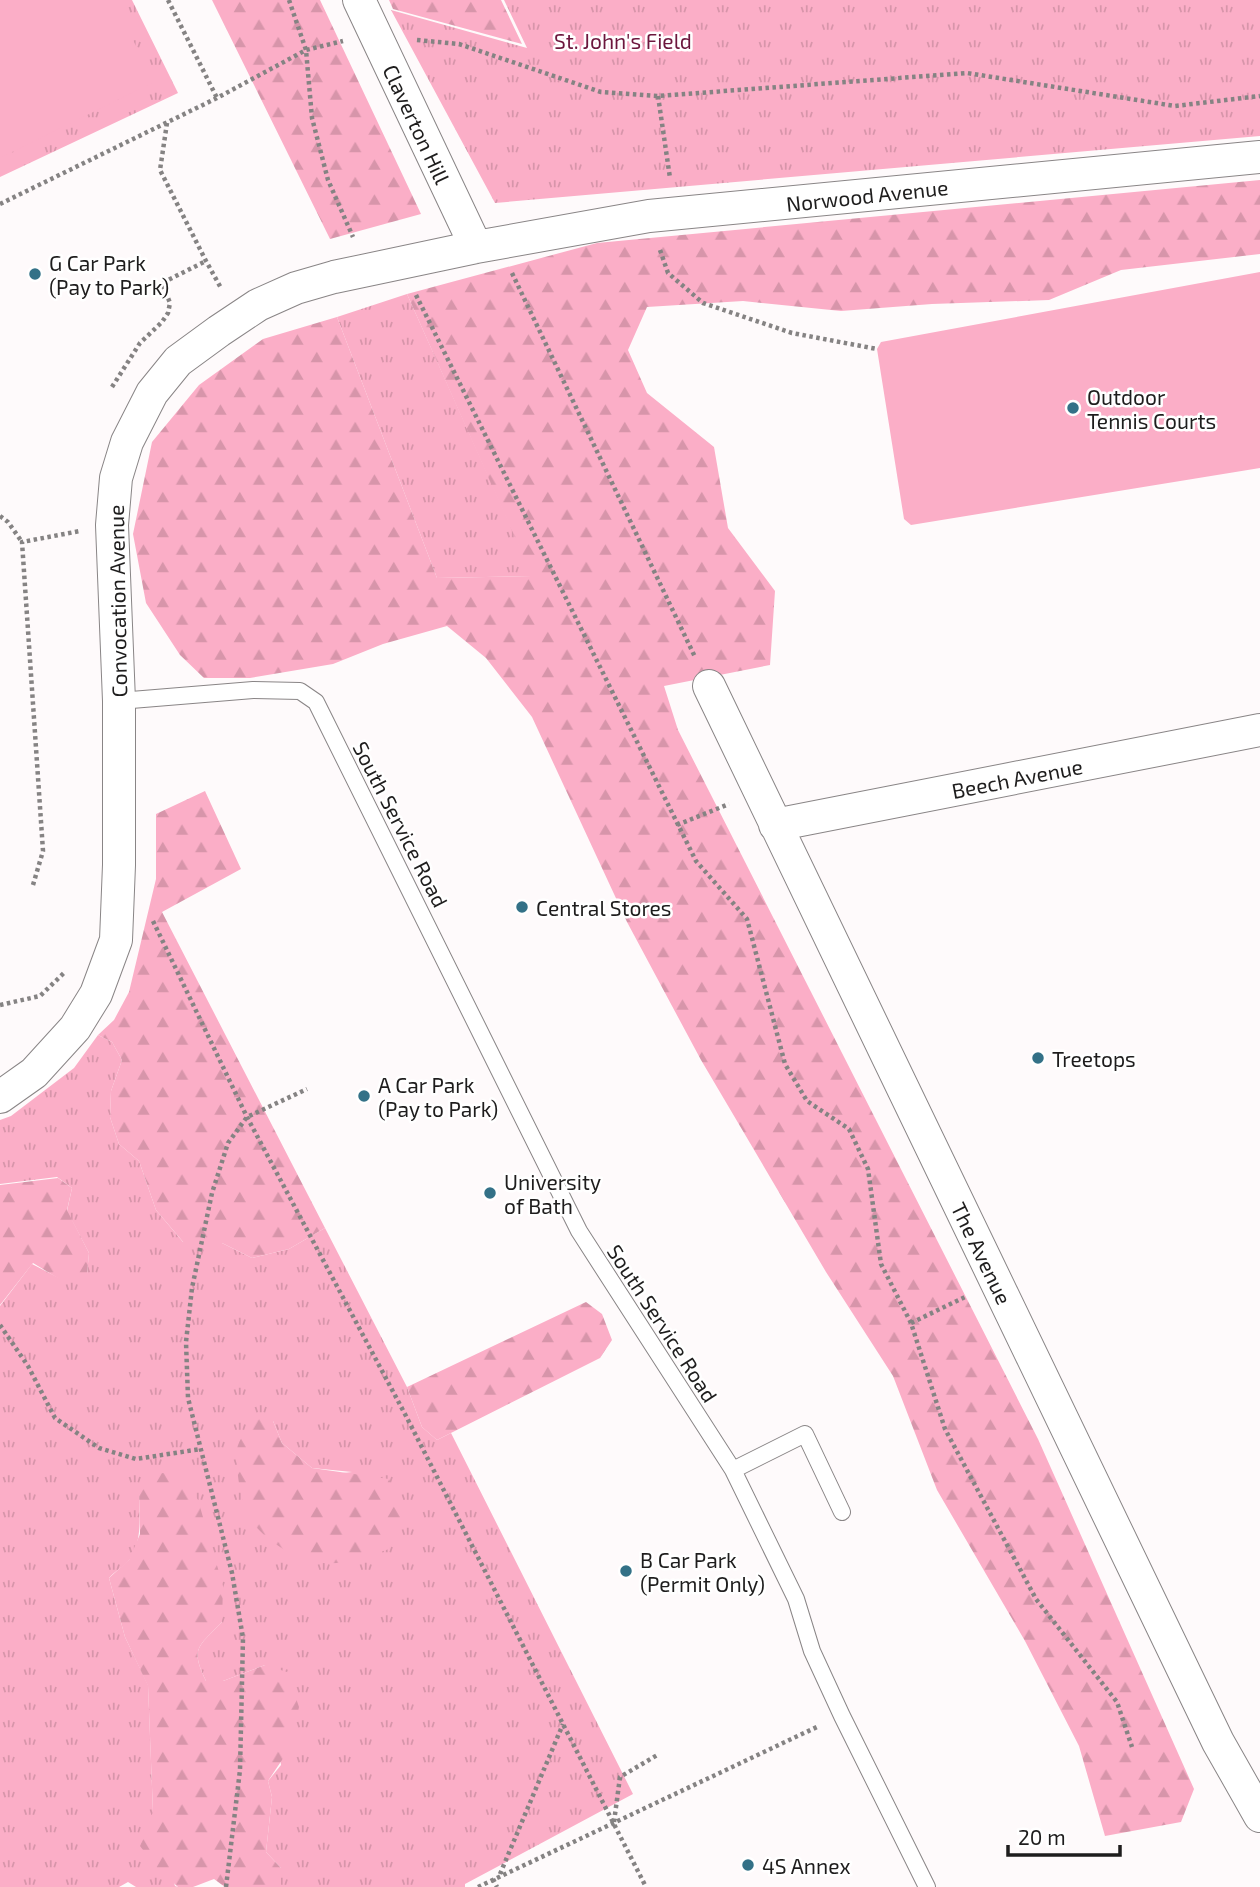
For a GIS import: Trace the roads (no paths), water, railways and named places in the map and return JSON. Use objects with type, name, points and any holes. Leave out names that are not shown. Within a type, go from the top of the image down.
[{"type":"street","name":"Claverton Hill","points":[[359,0],[487,245]]},
{"type":"street","name":"Norwood Avenue","points":[[487,245],[649,216],[1260,157]]},
{"type":"street","name":"Convocation Avenue","points":[[0,1097],[34,1073],[75,1028],[96,994],[116,940],[119,701],[112,525],[116,478],[127,442],[152,393],[178,361],[258,305],[296,288],[399,262],[487,245]]},
{"type":"street","name":"The Avenue","points":[[709,686],[1219,1742],[1258,1809]]},
{"type":"street","name":"Beech Avenue","points":[[775,825],[1260,730]]},
{"type":"lane","name":"South Service Road","points":[[119,701],[213,692],[300,691],[316,702],[579,1231],[733,1470],[796,1599],[812,1651],[842,1716],[927,1887]]},
{"type":"lane","points":[[733,1470],[805,1434],[842,1512]]},
{"type":"place","name":"G Car Park (Pay to Park)","points":[[35,274]]},
{"type":"place","name":"Outdoor Tennis Courts","points":[[1073,408]]},
{"type":"place","name":"Central Stores","points":[[522,907]]},
{"type":"place","name":"Treetops","points":[[1038,1058]]},
{"type":"place","name":"A Car Park (Pay to Park)","points":[[364,1096]]},
{"type":"place","name":"University of Bath","points":[[490,1193]]},
{"type":"place","name":"B Car Park (Permit Only)","points":[[626,1571]]},
{"type":"place","name":"4S Annex","points":[[748,1865]]},
{"type":"park label","name":"St. John's Field","points":[[623,40]]}]
